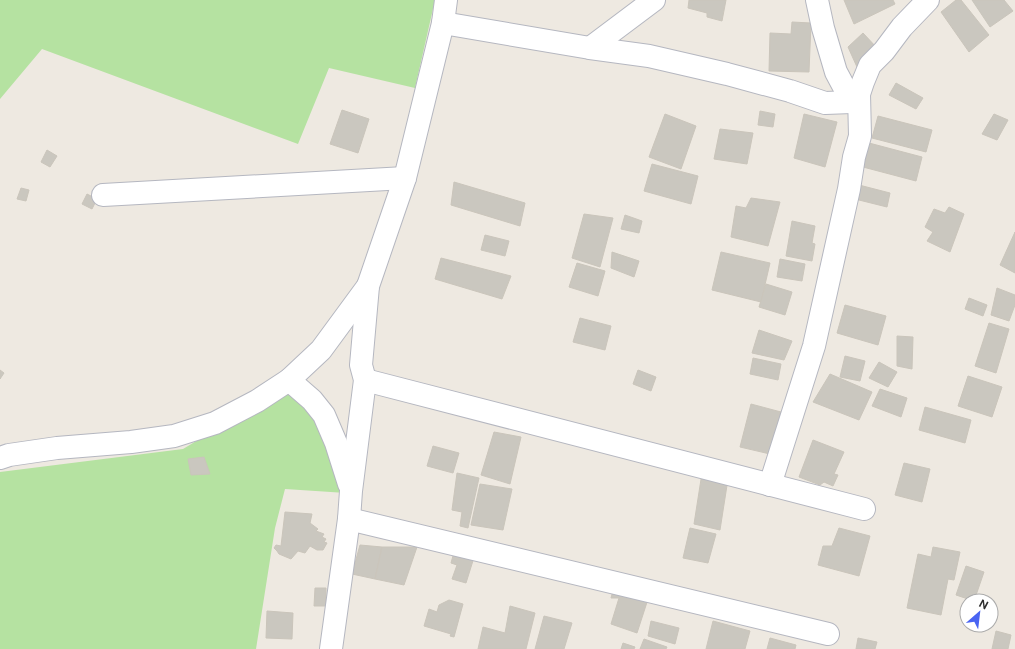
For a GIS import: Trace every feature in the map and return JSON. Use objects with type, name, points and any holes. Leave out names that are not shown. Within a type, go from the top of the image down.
[{"type":"street","points":[[331,649],[349,518],[365,380],[361,365],[368,286],[405,178],[443,23],[446,0]]},
{"type":"street","points":[[590,48],[654,0]]},
{"type":"street","points":[[817,0],[836,72],[856,98]]},
{"type":"street","points":[[770,485],[814,346],[849,189],[854,157],[860,136],[856,98],[870,65],[884,51],[902,27],[928,0]]},
{"type":"street","points":[[443,23],[590,48],[649,56],[720,72],[790,91],[825,103],[856,98]]},
{"type":"street","points":[[104,195],[405,178]]},
{"type":"street","points":[[0,458],[10,455],[57,448],[131,442],[174,436],[215,423],[256,401],[289,380],[321,350],[368,286]]},
{"type":"street","points":[[289,380],[312,400],[324,415],[336,443],[351,491]]},
{"type":"street","points":[[365,380],[864,509]]},
{"type":"street","points":[[349,518],[828,634]]},
{"type":"green space","points":[[0,0],[435,0],[415,88],[329,68],[298,144],[42,49],[0,99]]},
{"type":"green space","points":[[288,386],[306,400],[346,493],[285,489],[275,528],[256,649],[0,649],[0,472],[183,449]]},
{"type":"building","points":[[689,0],[726,0],[722,21],[707,17],[707,13],[688,8]]},
{"type":"building","points":[[844,0],[893,0],[895,4],[854,24]]},
{"type":"building","points":[[956,0],[961,0],[989,35],[969,52],[941,12]]},
{"type":"building","points":[[972,0],[1004,0],[1013,11],[990,27]]},
{"type":"building","points":[[792,22],[811,23],[809,72],[769,71],[770,33],[791,34]]},
{"type":"building","points":[[863,33],[877,48],[857,67],[848,47]]},
{"type":"building","points":[[896,83],[923,98],[916,109],[889,95]]},
{"type":"building","points":[[342,110],[369,119],[358,153],[330,144]]},
{"type":"building","points":[[760,111],[775,114],[773,127],[758,125]]},
{"type":"building","points":[[665,114],[696,126],[681,169],[649,157]]},
{"type":"building","points":[[804,114],[837,122],[825,167],[794,158]]},
{"type":"building","points":[[994,114],[1008,120],[997,140],[982,134]]},
{"type":"building","points":[[878,116],[932,130],[926,152],[872,138]]},
{"type":"building","points":[[720,129],[753,133],[747,164],[714,159]]},
{"type":"building","points":[[869,143],[922,157],[916,181],[863,167]]},
{"type":"building","points":[[47,150],[57,156],[50,167],[41,162]]},
{"type":"building","points":[[652,164],[698,176],[691,204],[644,191]]},
{"type":"building","points":[[454,182],[525,203],[520,226],[451,205]]},
{"type":"building","points":[[859,185],[890,193],[887,207],[855,199]]},
{"type":"building","points":[[21,188],[29,190],[26,201],[17,199]]},
{"type":"building","points":[[87,194],[97,199],[92,209],[82,204]]},
{"type":"building","points":[[751,198],[780,202],[768,246],[731,237],[736,206],[746,208]]},
{"type":"building","points":[[949,207],[964,214],[950,252],[927,241],[933,232],[925,227],[934,209],[945,213]]},
{"type":"building","points":[[584,214],[613,218],[600,267],[572,258]]},
{"type":"building","points":[[625,215],[642,221],[639,233],[621,229]]},
{"type":"building","points":[[792,221],[815,226],[812,243],[815,244],[812,261],[786,256]]},
{"type":"building","points":[[1015,232],[1015,273],[1000,265]]},
{"type":"building","points":[[485,235],[509,241],[505,256],[481,250]]},
{"type":"building","points":[[612,252],[639,261],[634,277],[611,268]]},
{"type":"building","points":[[721,252],[770,263],[761,302],[712,290]]},
{"type":"building","points":[[441,258],[511,276],[502,299],[435,279]]},
{"type":"building","points":[[780,259],[805,264],[802,281],[777,277]]},
{"type":"building","points":[[577,263],[605,271],[598,296],[569,287]]},
{"type":"building","points":[[766,284],[792,292],[785,315],[759,307]]},
{"type":"building","points":[[997,288],[1015,295],[1015,305],[1009,321],[991,315]]},
{"type":"building","points":[[969,298],[987,305],[983,316],[965,309]]},
{"type":"building","points":[[845,305],[886,316],[878,345],[837,333]]},
{"type":"building","points":[[580,318],[611,326],[605,350],[573,342]]},
{"type":"building","points":[[989,323],[1009,329],[996,373],[975,366]]},
{"type":"building","points":[[759,330],[792,341],[784,360],[752,353]]},
{"type":"building","points":[[897,336],[913,337],[912,369],[897,366]]},
{"type":"building","points":[[845,356],[865,361],[860,381],[840,377]]},
{"type":"building","points":[[753,358],[781,364],[778,380],[750,374]]},
{"type":"building","points":[[879,362],[897,372],[888,387],[869,378]]},
{"type":"building","points":[[0,370],[4,373],[0,379]]},
{"type":"building","points":[[638,370],[656,377],[651,391],[633,384]]},
{"type":"building","points":[[830,374],[872,392],[859,420],[813,402]]},
{"type":"building","points":[[968,376],[1002,387],[992,417],[958,406]]},
{"type":"building","points":[[880,389],[907,398],[901,417],[872,406]]},
{"type":"building","points":[[751,404],[781,412],[770,454],[740,447]]},
{"type":"building","points":[[925,407],[971,420],[965,443],[919,430]]},
{"type":"building","points":[[494,432],[521,437],[510,484],[481,475]]},
{"type":"building","points":[[813,440],[844,452],[834,474],[838,475],[833,486],[824,482],[820,485],[799,477]]},
{"type":"building","points":[[433,446],[459,453],[453,473],[427,466]]},
{"type":"building","points":[[204,457],[210,474],[191,475],[188,459]]},
{"type":"building","points":[[904,463],[930,469],[922,502],[895,495]]},
{"type":"building","points":[[457,473],[479,478],[468,528],[460,526],[462,512],[452,510]]},
{"type":"building","points":[[702,473],[728,479],[720,530],[694,524]]},
{"type":"building","points":[[480,484],[512,489],[503,530],[471,525]]},
{"type":"building","points":[[285,512],[312,514],[310,523],[318,529],[316,531],[324,534],[322,537],[326,539],[324,542],[327,543],[323,550],[317,550],[310,546],[305,553],[298,551],[291,559],[279,554],[274,548],[276,545],[281,546]]},
{"type":"building","points":[[690,528],[716,534],[708,563],[683,558]]},
{"type":"building","points":[[839,528],[870,536],[859,576],[818,565],[823,546],[832,546]]},
{"type":"building","points":[[360,545],[382,547],[375,579],[352,574]]},
{"type":"building","points":[[456,545],[476,551],[466,583],[452,579],[457,565],[451,563]]},
{"type":"building","points":[[382,547],[417,547],[404,585],[375,579]]},
{"type":"building","points":[[933,547],[960,552],[954,580],[948,579],[941,615],[907,608],[918,554],[931,557]]},
{"type":"building","points":[[966,566],[984,572],[977,593],[959,593],[959,596],[956,595]]},
{"type":"building","points":[[614,587],[649,596],[637,633],[611,624],[619,598],[611,598]]},
{"type":"building","points":[[315,588],[326,588],[326,606],[314,606]]},
{"type":"building","points":[[449,600],[463,604],[454,637],[450,636],[451,634],[424,626],[429,609],[437,612],[439,605]]},
{"type":"building","points":[[510,606],[535,613],[526,649],[478,649],[483,627],[505,633]]},
{"type":"building","points":[[267,611],[293,613],[292,639],[266,638]]},
{"type":"building","points":[[544,616],[572,623],[564,649],[535,649]]},
{"type":"building","points":[[651,621],[679,628],[675,644],[648,636]]},
{"type":"building","points":[[713,621],[750,631],[745,649],[706,649]]},
{"type":"building","points":[[999,632],[1011,635],[1008,649],[992,649],[996,633]]},
{"type":"building","points":[[770,638],[796,645],[795,649],[767,649]]},
{"type":"building","points":[[858,638],[877,642],[875,649],[856,649]]},
{"type":"building","points":[[644,639],[667,647],[666,649],[640,649]]},
{"type":"building","points":[[623,643],[635,647],[634,649],[621,649]]}]
